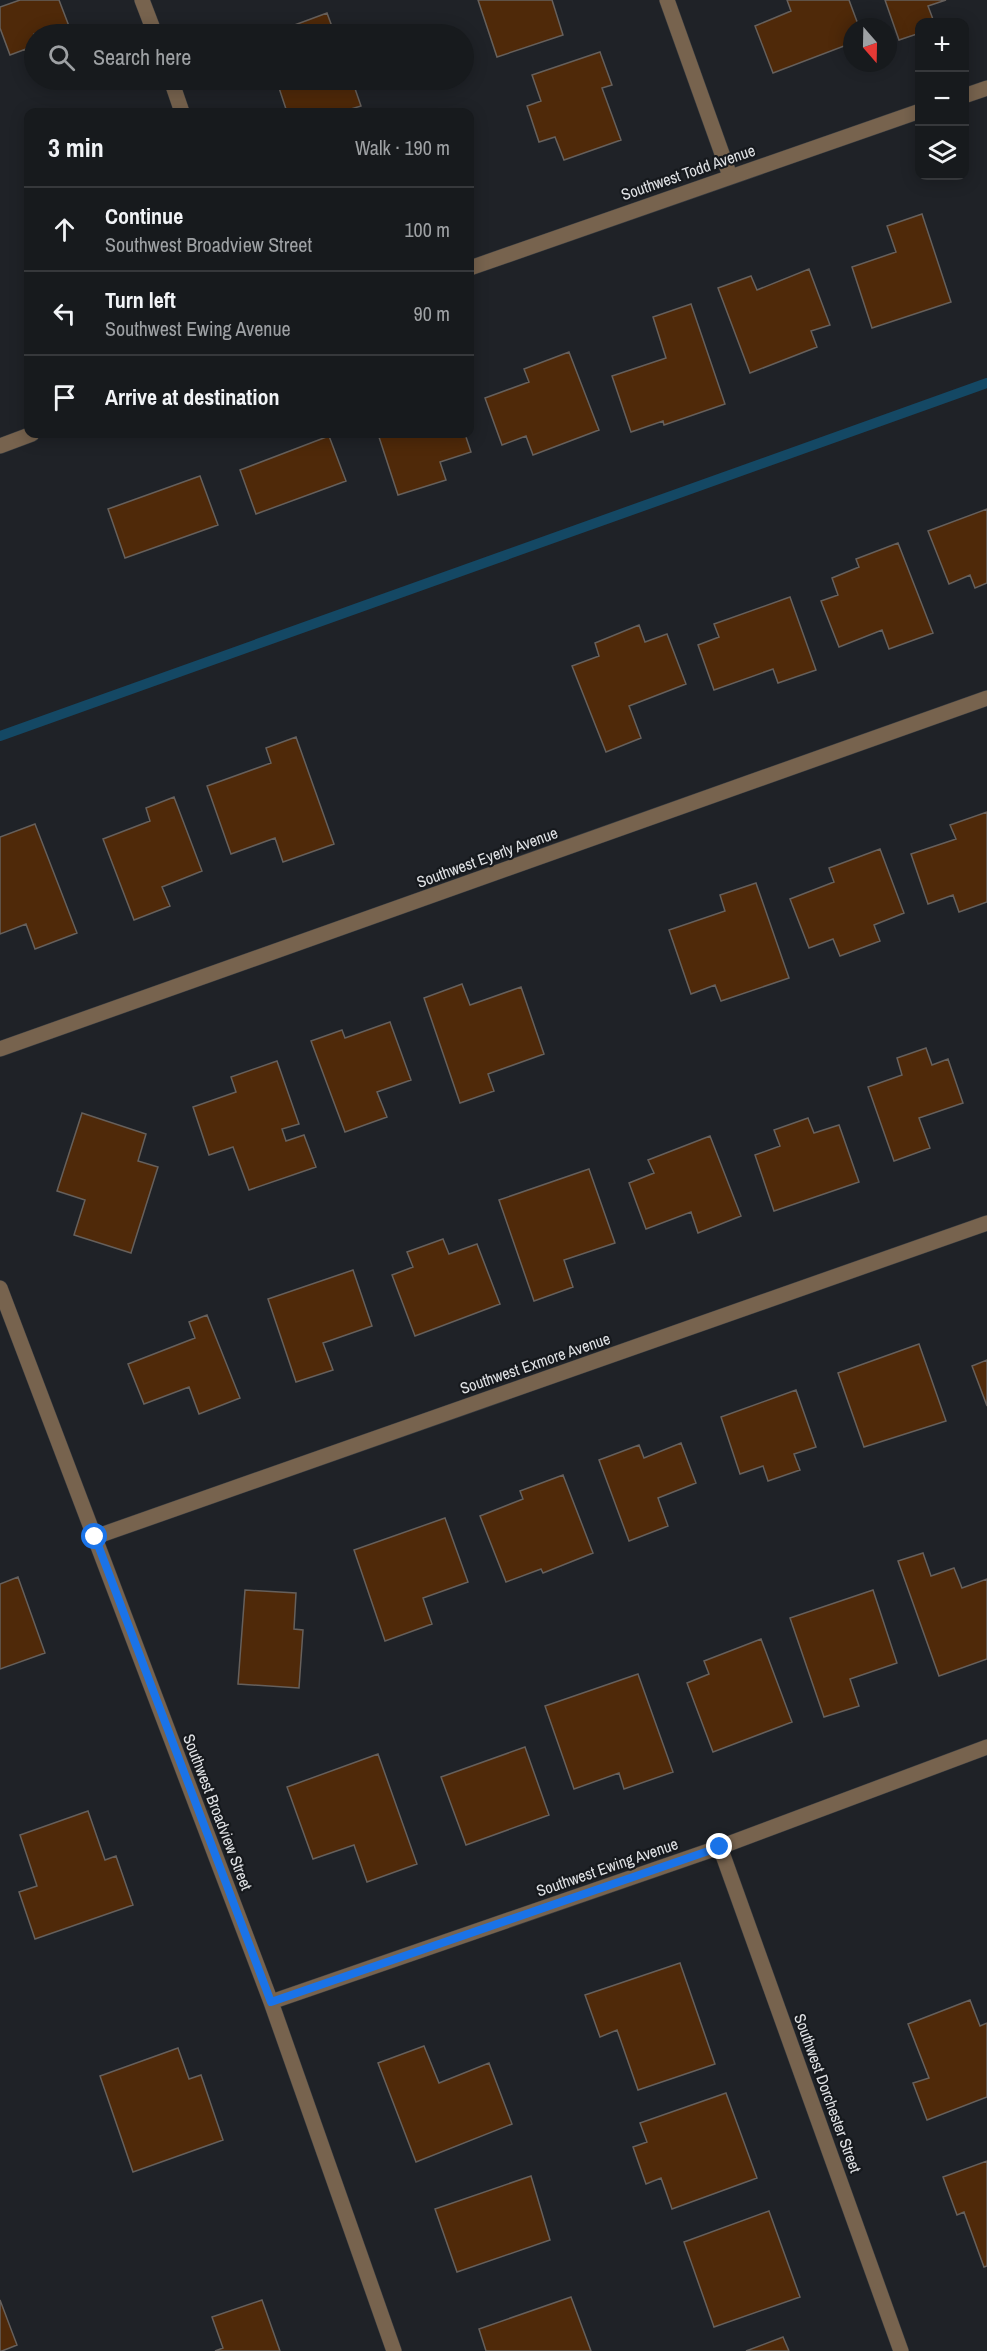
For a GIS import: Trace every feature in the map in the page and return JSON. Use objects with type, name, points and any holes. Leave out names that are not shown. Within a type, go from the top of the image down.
[{"type":"street","points":[[142,0],[151,24]]},
{"type":"street","points":[[667,0],[730,176]]},
{"type":"street","points":[[969,94],[987,88]]},
{"type":"street","points":[[174,90],[181,108]]},
{"type":"street","name":"Southwest Todd Avenue","points":[[474,267],[915,113]]},
{"type":"street","points":[[0,446],[24,437]]},
{"type":"street","name":"Southwest Eyerly Avenue","points":[[0,1049],[987,698]]},
{"type":"street","name":"Southwest Exmore Avenue","points":[[95,1537],[987,1223]]},
{"type":"street","name":"Southwest Broadview Street","points":[[0,1288],[271,2002],[394,2351]]},
{"type":"street","name":"Southwest Ewing Avenue","points":[[271,2002],[720,1847],[987,1747]]},
{"type":"street","name":"Southwest Dorchester Street","points":[[720,1847],[902,2351]]},
{"type":"building","points":[[20,0],[59,0],[68,24],[24,24],[24,50],[10,55],[0,28],[0,7]]},
{"type":"building","points":[[478,0],[552,0],[563,35],[497,57]]},
{"type":"building","points":[[787,0],[849,0],[856,18],[843,18],[843,46],[773,73],[755,26],[791,11]]},
{"type":"building","points":[[885,0],[946,0],[928,6],[932,18],[915,18],[915,35],[899,40],[897,18],[891,18]]},
{"type":"building","points":[[327,13],[331,24],[297,24]]},
{"type":"building","points":[[600,52],[612,85],[602,88],[621,140],[564,160],[555,137],[539,142],[527,106],[541,101],[532,75]]},
{"type":"building","points":[[280,90],[355,90],[361,106],[354,108],[286,108]]},
{"type":"building","points":[[922,214],[951,302],[872,328],[852,267],[896,252],[887,226]]},
{"type":"building","points":[[809,269],[830,325],[811,331],[817,347],[750,373],[718,288],[751,276],[757,290]]},
{"type":"building","points":[[691,304],[725,404],[664,425],[663,421],[631,432],[612,376],[666,358],[653,317]]},
{"type":"building","points":[[569,352],[599,430],[533,455],[526,436],[502,445],[485,398],[529,382],[524,369]]},
{"type":"building","points":[[324,438],[330,438],[346,481],[256,514],[240,470]]},
{"type":"building","points":[[379,438],[466,438],[471,452],[440,462],[446,480],[398,495]]},
{"type":"building","points":[[200,476],[218,525],[125,558],[108,509]]},
{"type":"building","points":[[987,509],[987,583],[975,588],[970,575],[949,584],[928,531]]},
{"type":"building","points":[[898,543],[933,633],[889,649],[882,630],[839,647],[821,601],[838,595],[832,578],[859,567],[856,559]]},
{"type":"building","points":[[790,597],[816,670],[778,683],[773,669],[714,690],[698,645],[719,637],[714,624]]},
{"type":"building","points":[[639,625],[645,642],[667,634],[686,684],[629,706],[641,738],[606,752],[572,666],[599,656],[595,643]]},
{"type":"building","points":[[296,737],[334,844],[283,862],[275,838],[231,854],[207,786],[271,763],[266,748]]},
{"type":"building","points":[[174,797],[202,871],[162,887],[170,906],[134,920],[103,839],[150,821],[146,808]]},
{"type":"building","points":[[987,812],[987,902],[959,912],[953,895],[928,904],[911,854],[956,839],[950,825]]},
{"type":"building","points":[[35,824],[77,933],[35,949],[26,924],[0,934],[0,837]]},
{"type":"building","points":[[880,849],[904,913],[874,925],[880,941],[840,956],[833,939],[809,948],[790,899],[834,882],[829,868]]},
{"type":"building","points":[[756,883],[789,978],[721,1001],[715,985],[691,994],[669,930],[725,911],[720,895]]},
{"type":"building","points":[[462,984],[470,1005],[521,987],[544,1054],[488,1074],[494,1091],[460,1103],[424,998]]},
{"type":"building","points":[[390,1022],[411,1080],[377,1092],[387,1117],[345,1132],[311,1041],[342,1030],[345,1038]]},
{"type":"building","points":[[926,1048],[932,1065],[948,1059],[963,1103],[919,1118],[930,1148],[894,1161],[868,1087],[902,1075],[897,1058]]},
{"type":"building","points":[[277,1061],[299,1124],[282,1129],[286,1141],[304,1135],[316,1167],[249,1190],[233,1147],[209,1155],[193,1107],[236,1092],[231,1077]]},
{"type":"building","points":[[82,1113],[146,1134],[138,1161],[158,1167],[131,1253],[74,1235],[85,1200],[57,1191]]},
{"type":"building","points":[[808,1118],[814,1133],[839,1125],[859,1182],[774,1211],[755,1155],[780,1146],[774,1130]]},
{"type":"building","points":[[710,1136],[741,1216],[698,1233],[691,1212],[646,1229],[629,1183],[654,1173],[648,1160]]},
{"type":"building","points":[[589,1169],[615,1243],[564,1260],[573,1287],[534,1301],[499,1200]]},
{"type":"building","points":[[443,1239],[449,1254],[477,1244],[500,1304],[415,1336],[392,1275],[413,1267],[407,1252]]},
{"type":"building","points":[[353,1270],[372,1326],[323,1343],[333,1370],[296,1382],[268,1299]]},
{"type":"building","points":[[207,1315],[240,1398],[199,1414],[189,1387],[144,1404],[128,1364],[195,1338],[189,1322]]},
{"type":"building","points":[[919,1344],[946,1421],[864,1447],[838,1373]]},
{"type":"building","points":[[987,1360],[987,1406],[972,1366]]},
{"type":"building","points":[[796,1390],[816,1447],[794,1454],[800,1470],[768,1481],[763,1466],[740,1474],[721,1417]]},
{"type":"building","points":[[681,1443],[696,1483],[658,1498],[668,1526],[629,1541],[599,1460],[639,1445],[644,1458]]},
{"type":"building","points":[[563,1475],[593,1553],[543,1573],[541,1569],[506,1582],[480,1516],[523,1499],[520,1491]]},
{"type":"building","points":[[445,1518],[468,1582],[423,1598],[432,1624],[385,1641],[354,1550]]},
{"type":"building","points":[[923,1553],[931,1576],[954,1568],[962,1588],[987,1579],[987,1659],[939,1676],[898,1561]]},
{"type":"building","points":[[18,1577],[45,1653],[0,1669],[0,1584]]},
{"type":"building","points":[[245,1590],[296,1593],[294,1629],[303,1630],[299,1688],[238,1684]]},
{"type":"building","points":[[873,1590],[897,1663],[850,1679],[859,1706],[824,1717],[790,1618]]},
{"type":"building","points":[[761,1639],[792,1722],[713,1752],[687,1683],[709,1674],[704,1661]]},
{"type":"building","points":[[638,1674],[673,1772],[624,1789],[619,1773],[574,1789],[545,1706]]},
{"type":"building","points":[[525,1747],[549,1815],[466,1845],[441,1777]]},
{"type":"building","points":[[378,1754],[417,1864],[367,1882],[354,1845],[313,1859],[287,1787]]},
{"type":"building","points":[[88,1811],[105,1860],[116,1856],[133,1905],[35,1939],[19,1892],[37,1886],[20,1835]]},
{"type":"building","points":[[680,1963],[715,2064],[638,2090],[617,2030],[600,2037],[585,1995]]},
{"type":"building","points":[[970,2000],[980,2026],[987,2023],[987,2097],[927,2120],[913,2083],[929,2078],[908,2024]]},
{"type":"building","points":[[424,2046],[439,2083],[489,2063],[512,2124],[416,2162],[378,2063]]},
{"type":"building","points":[[178,2048],[189,2079],[201,2075],[223,2140],[133,2172],[100,2076]]},
{"type":"building","points":[[726,2093],[757,2178],[672,2209],[661,2178],[646,2184],[633,2147],[647,2142],[640,2123]]},
{"type":"building","points":[[987,2161],[987,2266],[984,2267],[964,2212],[957,2215],[943,2177]]},
{"type":"building","points":[[531,2176],[550,2240],[457,2272],[435,2209]]},
{"type":"building","points":[[769,2211],[800,2297],[714,2327],[684,2242]]},
{"type":"building","points":[[571,2297],[591,2351],[486,2351],[479,2329]]},
{"type":"building","points":[[0,2300],[17,2345],[2,2351],[0,2351]]},
{"type":"building","points":[[262,2300],[280,2351],[215,2351],[223,2348],[212,2317]]},
{"type":"building","points":[[783,2337],[789,2351],[746,2351]]},
{"type":"waterway","points":[[0,736],[987,383]]},
{"type":"route","points":[[95,1537],[271,2002],[720,1847]]}]
